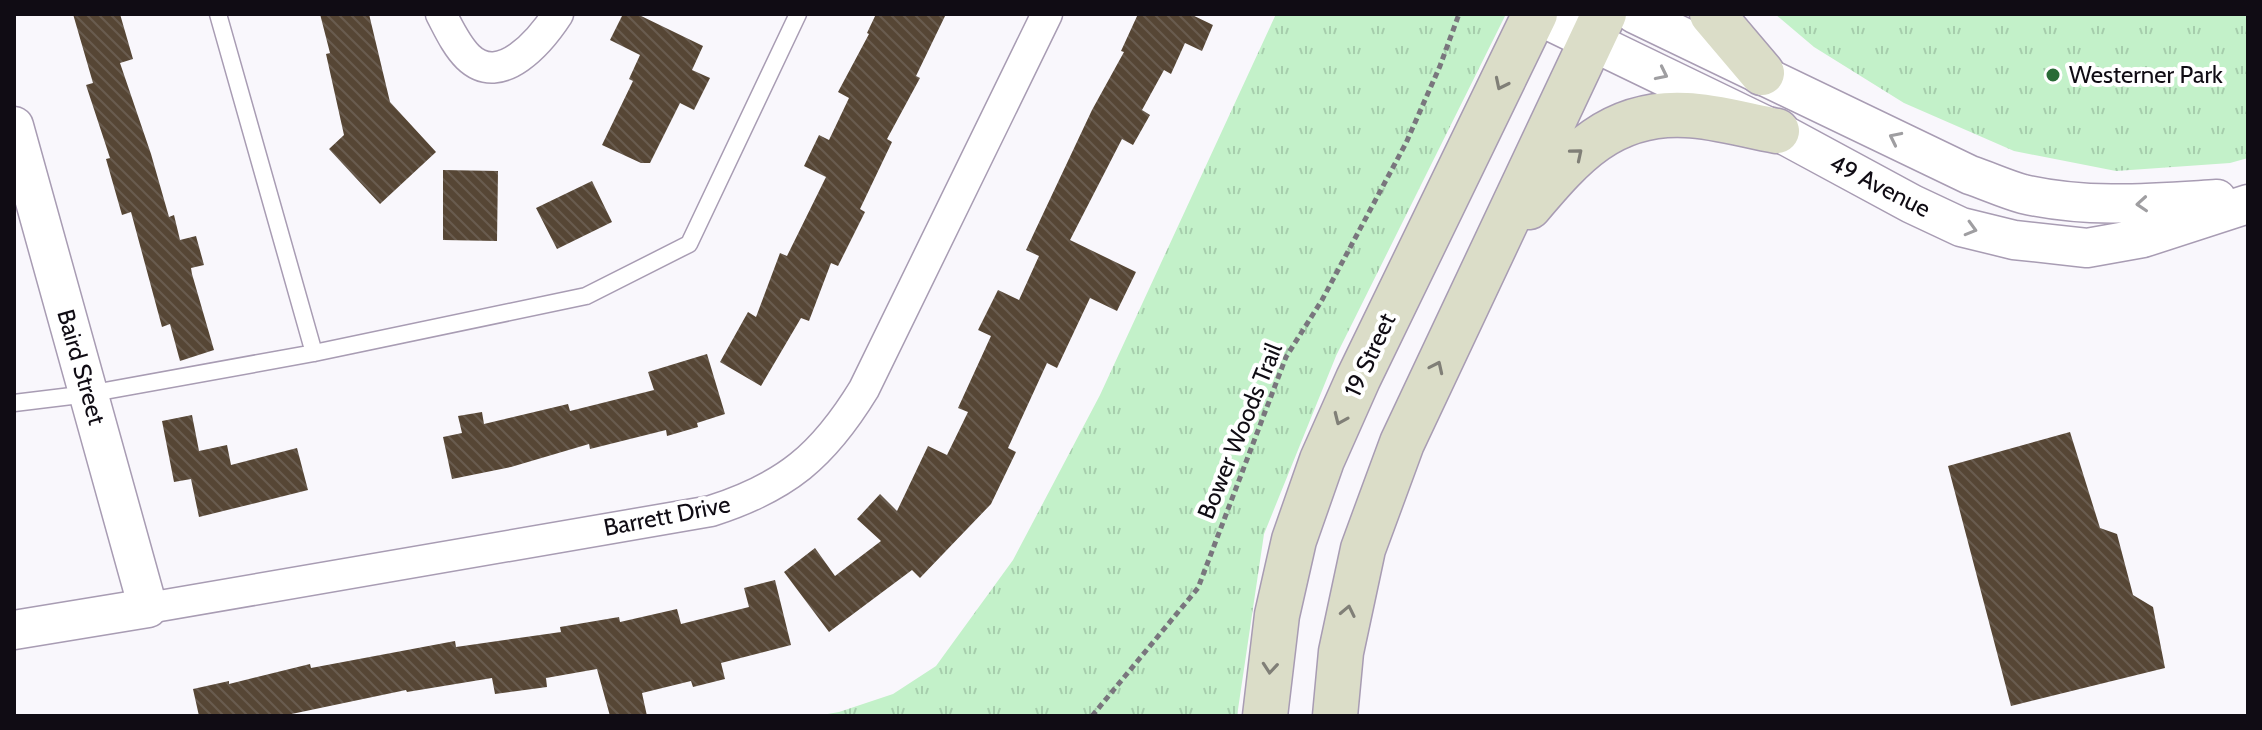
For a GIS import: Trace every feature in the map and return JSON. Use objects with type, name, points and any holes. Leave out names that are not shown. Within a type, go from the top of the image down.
[{"type":"main road","name":"19 Street","points":[[1265,716],[1277,615],[1294,540],[1322,460],[1358,379],[1535,14]]},
{"type":"main road","points":[[1712,14],[1762,73]]},
{"type":"main road","points":[[1335,716],[1341,652],[1363,549],[1402,443],[1598,27]]},
{"type":"main road","points":[[1489,255],[1567,162],[1604,134],[1652,118],[1688,115],[1777,131]]},
{"type":"street","points":[[441,14],[452,36],[470,60],[487,67],[515,60],[529,51],[558,14]]},
{"type":"street","name":"Barrett Drive","points":[[14,630],[711,511],[746,500],[781,482],[830,438],[864,389],[1047,14]]},
{"type":"street","name":"49 Avenue","points":[[1535,14],[1598,27],[1777,131],[1961,227],[2014,240],[2087,248],[2143,238],[2248,204]]},
{"type":"street","name":"49 Avenue","points":[[1635,14],[1970,175],[2022,193],[2074,203],[2123,205],[2248,197]]},
{"type":"street","name":"Baird Street","points":[[14,126],[148,608]]},
{"type":"lane","points":[[218,14],[314,353]]},
{"type":"lane","points":[[14,403],[88,394],[314,353],[586,296],[689,244],[798,14]]},
{"type":"path","name":"Bower Woods Trail","points":[[1092,716],[1198,588],[1286,357],[1322,300],[1406,143],[1459,14]]},
{"type":"green space","points":[[1276,14],[1506,14],[1336,356],[1264,534],[1237,716],[816,716],[839,712],[893,694],[936,666],[1013,560],[1100,395]]},
{"type":"green space","name":"Westerner Park","points":[[1775,14],[2248,14],[2248,158],[2230,163],[2116,171],[2014,151],[1904,103],[1814,47]]},
{"type":"building","points":[[73,14],[120,14],[133,59],[120,63],[169,217],[174,215],[180,240],[196,236],[204,265],[191,268],[214,350],[180,361],[170,324],[162,327],[131,212],[122,215],[106,159],[110,158],[86,85],[93,83]]},
{"type":"building","points":[[320,14],[369,14],[390,102],[436,152],[380,204],[329,149],[344,135]]},
{"type":"building","points":[[623,14],[637,14],[703,46],[692,70],[710,78],[694,110],[680,103],[650,163],[641,163],[602,145],[633,81],[629,79],[640,55],[610,40]]},
{"type":"building","points":[[876,14],[946,14],[916,76],[920,78],[887,139],[892,142],[860,209],[865,212],[838,266],[831,263],[809,321],[801,318],[761,386],[720,362],[748,312],[756,317],[780,253],[787,256],[826,177],[804,166],[819,135],[829,140],[849,98],[838,92],[869,34]]},
{"type":"building","points":[[1138,14],[1190,14],[1213,25],[1202,51],[1185,43],[1171,74],[1164,70],[1142,110],[1150,115],[1133,145],[1122,139],[1070,240],[1136,272],[1117,311],[1090,298],[1057,368],[1047,363],[1008,448],[1016,452],[991,504],[920,578],[912,570],[829,632],[784,572],[815,548],[835,576],[881,541],[857,519],[880,494],[897,511],[928,446],[947,455],[968,412],[958,408],[991,336],[978,330],[998,290],[1019,300],[1039,256],[1026,250],[1092,110],[1124,52],[1121,51]]},
{"type":"building","points":[[443,170],[498,171],[497,241],[443,240]]},
{"type":"building","points":[[592,181],[612,222],[557,249],[536,208]]},
{"type":"building","points":[[707,354],[725,414],[697,423],[698,427],[667,436],[666,430],[590,449],[589,444],[511,467],[452,479],[443,437],[462,433],[458,416],[482,412],[484,424],[568,404],[570,411],[654,390],[648,372]]},
{"type":"building","points":[[192,415],[199,451],[227,445],[231,465],[297,448],[308,490],[199,517],[191,479],[174,482],[162,421]]},
{"type":"building","points":[[2070,432],[2100,528],[2117,534],[2133,595],[2153,607],[2165,668],[2011,706],[1948,466]]},
{"type":"building","points":[[775,580],[791,645],[721,663],[725,679],[693,687],[691,681],[642,693],[647,716],[610,716],[597,669],[546,678],[547,687],[495,694],[492,678],[406,690],[282,716],[199,716],[193,689],[229,681],[229,684],[310,664],[311,668],[455,641],[456,647],[561,632],[560,627],[619,617],[620,622],[677,609],[681,624],[749,607],[744,588]]},
{"type":"place","name":"Westerner Park","points":[[2053,75]]}]
